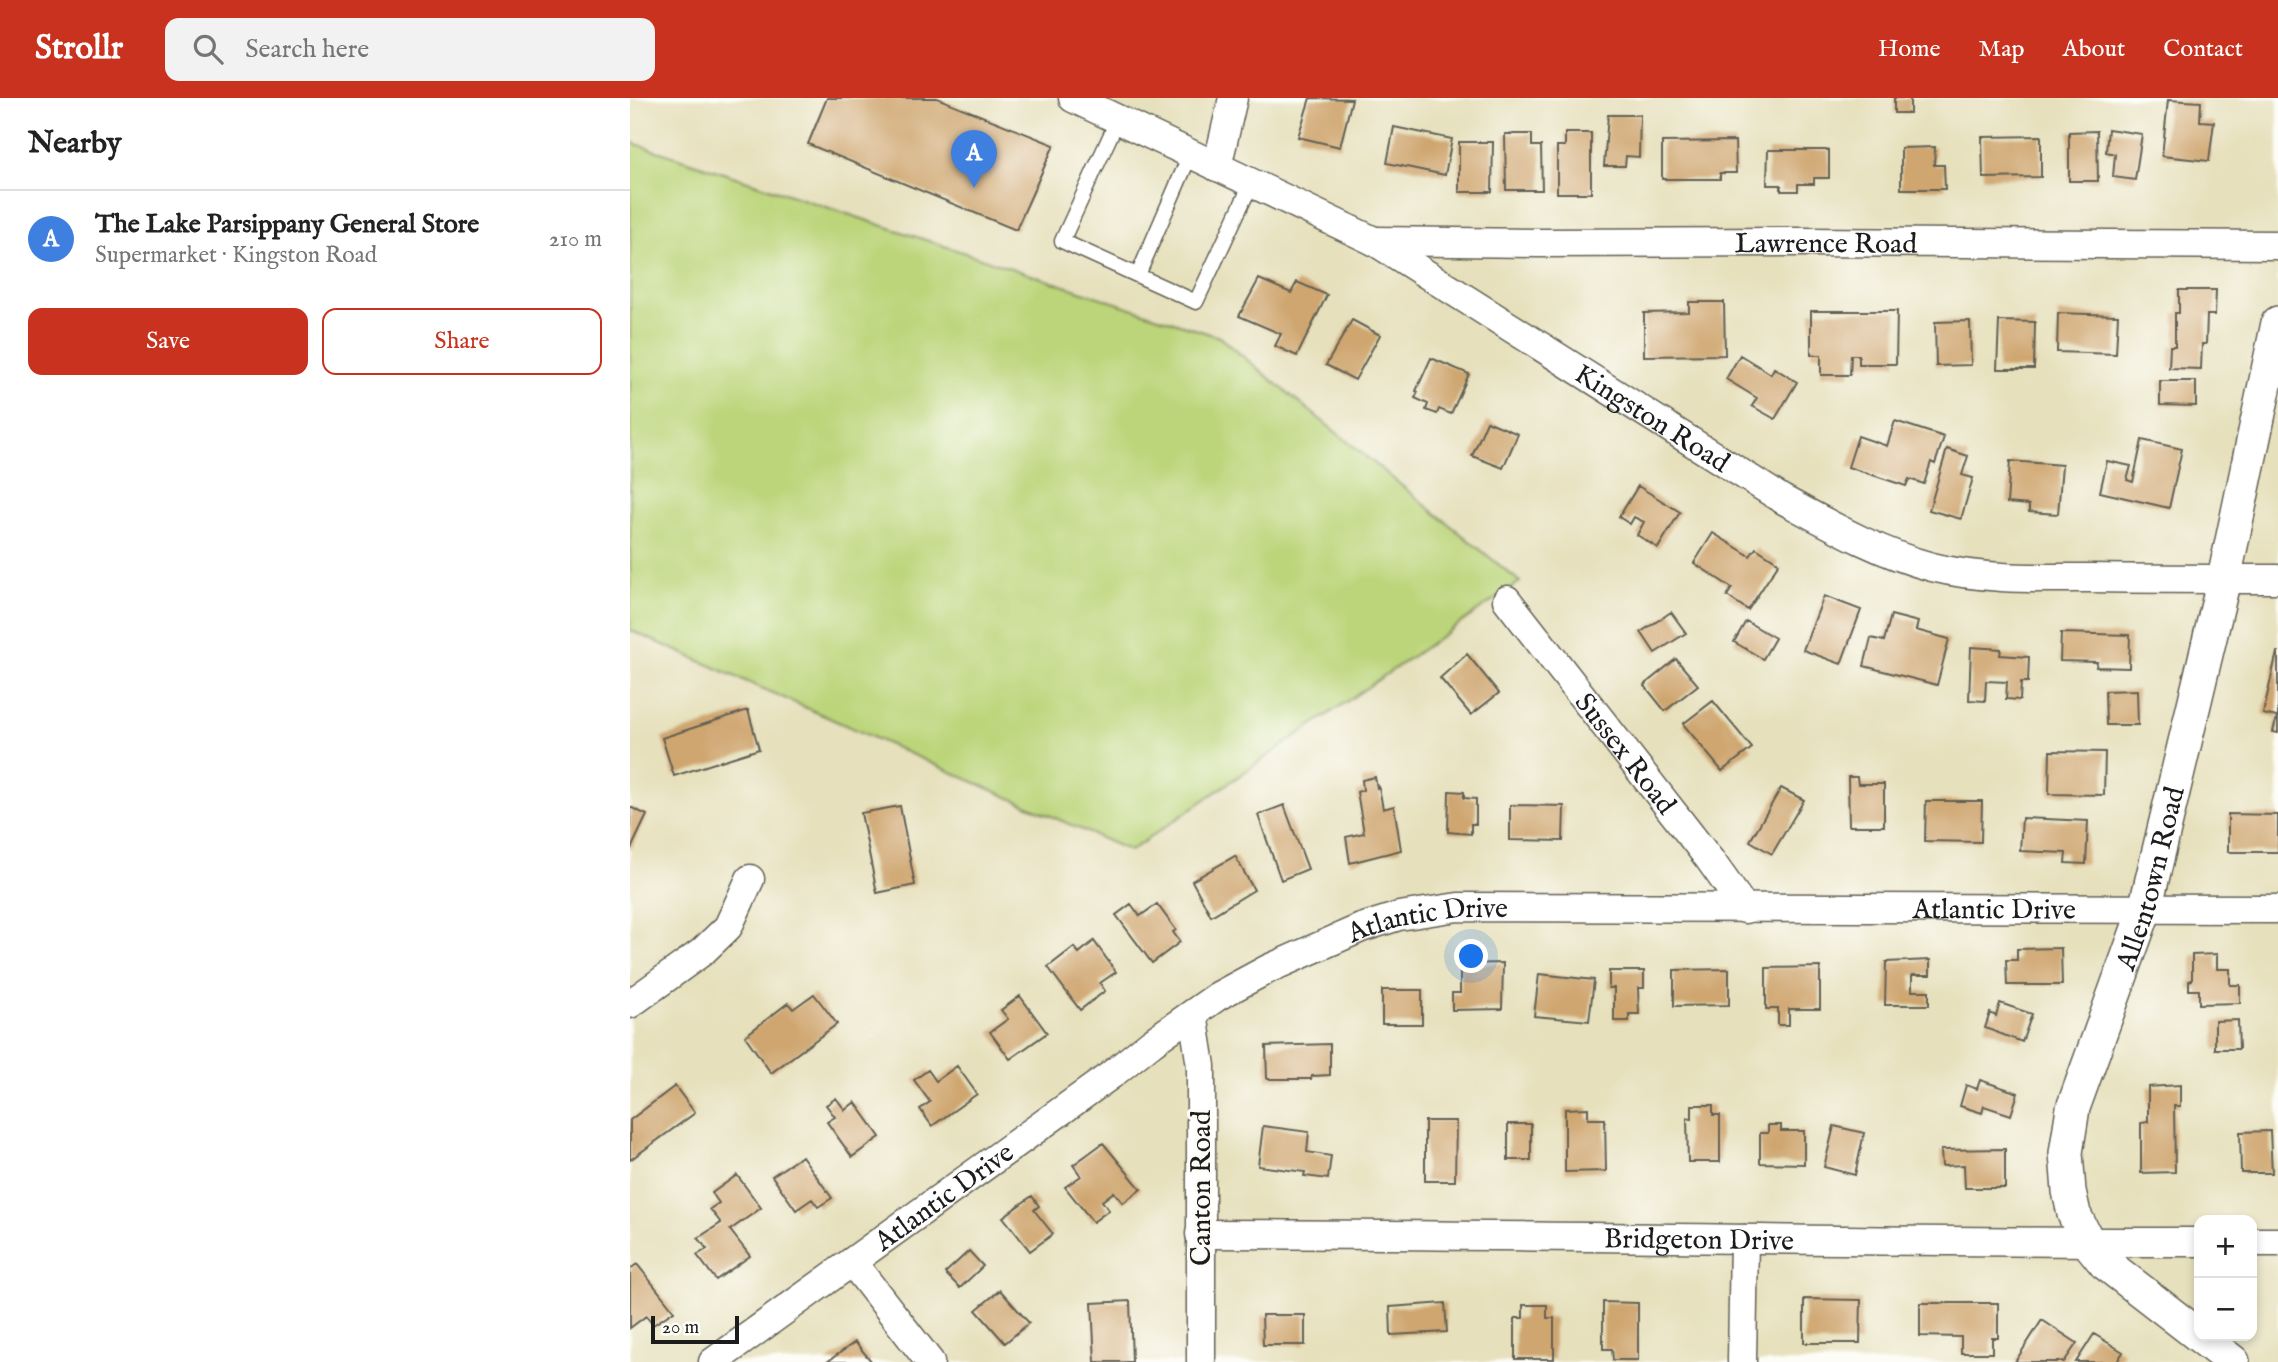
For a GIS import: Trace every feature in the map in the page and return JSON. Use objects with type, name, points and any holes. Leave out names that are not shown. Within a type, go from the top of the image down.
[{"type":"street","name":"Kingston Road","points":[[1073,98],[1374,241],[1782,499],[1887,551],[1932,567],[1970,573],[2042,578],[2278,579]]},
{"type":"street","points":[[1217,167],[1233,98]]},
{"type":"street","name":"Lawrence Road","points":[[1374,241],[2278,245]]},
{"type":"street","name":"Allentown Road","points":[[2233,1362],[2105,1263],[2088,1242],[2074,1214],[2066,1153],[2073,1108],[2145,909],[2224,579],[2278,323]]},
{"type":"street","name":"Sussex Road","points":[[1507,600],[1745,909]]},
{"type":"street","points":[[630,1004],[702,952],[728,927],[750,879]]},
{"type":"street","name":"Atlantic Drive","points":[[712,1362],[1218,996],[1268,969],[1361,928],[1399,916],[1458,907],[2278,909]]},
{"type":"street","name":"Canton Road","points":[[1193,1014],[1201,1066],[1201,1362]]},
{"type":"street","name":"Bridgeton Drive","points":[[1200,1234],[2194,1242]]},
{"type":"street","points":[[1742,1362],[1744,1240]]},
{"type":"street","points":[[2257,1242],[2278,1242]]},
{"type":"street","points":[[852,1262],[930,1362]]},
{"type":"lane","points":[[1118,119],[1062,241],[1196,302],[1252,182]]},
{"type":"lane","points":[[1138,275],[1190,155]]},
{"type":"green space","points":[[630,142],[1219,337],[1520,582],[1130,851],[630,630]]},
{"type":"building","points":[[827,98],[937,98],[1054,145],[1016,230],[808,144]]},
{"type":"building","points":[[1310,98],[1352,99],[1340,147],[1298,137]]},
{"type":"building","points":[[1894,98],[1910,98],[1910,113],[1894,113]]},
{"type":"building","points":[[2168,100],[2201,102],[2200,121],[2214,122],[2209,161],[2162,156]]},
{"type":"building","points":[[1608,115],[1640,115],[1639,157],[1626,156],[1625,166],[1604,166]]},
{"type":"building","points":[[1394,127],[1452,139],[1445,175],[1387,163]]},
{"type":"building","points":[[2108,129],[2142,134],[2135,180],[2113,177],[2115,154],[2106,152]]},
{"type":"building","points":[[2097,131],[2098,181],[2069,181],[2069,132]]},
{"type":"building","points":[[1565,133],[1591,133],[1591,193],[1557,193],[1557,146],[1565,146]]},
{"type":"building","points":[[1505,134],[1532,134],[1532,146],[1541,146],[1542,190],[1506,190]]},
{"type":"building","points":[[2041,136],[2041,177],[1983,178],[1982,137]]},
{"type":"building","points":[[1735,141],[1736,173],[1720,173],[1720,179],[1662,179],[1662,142]]},
{"type":"building","points":[[1459,142],[1493,142],[1492,192],[1459,192]]},
{"type":"building","points":[[1935,147],[1934,165],[1944,165],[1945,189],[1901,189],[1901,148]]},
{"type":"building","points":[[1768,150],[1829,150],[1829,178],[1814,178],[1814,184],[1798,184],[1798,191],[1781,191],[1781,185],[1767,185]]},
{"type":"building","points":[[1259,279],[1291,293],[1297,282],[1327,295],[1297,356],[1275,346],[1281,334],[1239,316]]},
{"type":"building","points":[[2179,290],[2216,290],[2215,315],[2207,315],[2206,344],[2202,344],[2201,369],[2169,368],[2170,346],[2175,346],[2175,313],[2179,313]]},
{"type":"building","points":[[1689,302],[1724,302],[1725,355],[1644,356],[1644,313],[1689,312]]},
{"type":"building","points":[[1811,311],[1897,311],[1896,364],[1859,364],[1859,355],[1851,355],[1850,375],[1821,375],[1821,355],[1811,355]]},
{"type":"building","points":[[2058,313],[2118,315],[2116,354],[2057,352]]},
{"type":"building","points":[[1352,320],[1380,335],[1355,380],[1326,365]]},
{"type":"building","points":[[1970,321],[1971,365],[1936,366],[1935,322]]},
{"type":"building","points":[[1999,321],[2035,322],[2034,369],[1997,369]]},
{"type":"building","points":[[1740,355],[1771,374],[1774,368],[1797,382],[1775,419],[1752,406],[1757,398],[1726,379]]},
{"type":"building","points":[[1431,358],[1469,374],[1451,414],[1439,409],[1437,414],[1426,410],[1428,404],[1415,398]]},
{"type":"building","points":[[2160,381],[2196,381],[2196,406],[2160,405]]},
{"type":"building","points":[[1487,421],[1518,434],[1503,468],[1472,456]]},
{"type":"building","points":[[1895,421],[1944,437],[1935,464],[1931,462],[1924,484],[1909,479],[1906,486],[1848,467],[1858,436],[1887,446]]},
{"type":"building","points":[[2142,440],[2182,449],[2169,508],[2100,492],[2107,461],[2131,466],[2127,480],[2133,482]]},
{"type":"building","points":[[1947,449],[1968,456],[1962,475],[1973,478],[1961,519],[1929,510]]},
{"type":"building","points":[[2010,461],[2062,465],[2058,514],[2029,512],[2029,505],[2007,503]]},
{"type":"building","points":[[1638,486],[1680,512],[1658,548],[1637,535],[1644,522],[1634,517],[1630,524],[1619,517]]},
{"type":"building","points":[[1713,533],[1750,556],[1756,548],[1779,563],[1748,610],[1727,596],[1732,588],[1694,563]]},
{"type":"building","points":[[1824,596],[1861,610],[1841,664],[1803,650]]},
{"type":"building","points":[[1671,612],[1686,633],[1655,653],[1641,632]]},
{"type":"building","points":[[1891,615],[1918,622],[1916,630],[1949,639],[1937,685],[1864,666],[1871,638],[1884,641]]},
{"type":"building","points":[[1746,621],[1775,638],[1763,659],[1734,642]]},
{"type":"building","points":[[2061,633],[2130,635],[2129,668],[2096,667],[2097,662],[2060,661]]},
{"type":"building","points":[[1971,647],[2001,649],[2000,655],[2029,657],[2028,682],[2021,682],[2020,700],[2006,699],[2007,682],[1986,681],[1985,701],[1969,700]]},
{"type":"building","points":[[2277,652],[2278,733],[2273,732],[2277,717],[2263,714]]},
{"type":"building","points":[[1467,654],[1499,693],[1471,715],[1440,678]]},
{"type":"building","points":[[1676,659],[1698,685],[1665,711],[1644,685]]},
{"type":"building","points":[[2137,690],[2138,725],[2106,725],[2105,691]]},
{"type":"building","points":[[1713,701],[1752,748],[1722,771],[1683,724]]},
{"type":"building","points":[[748,710],[759,749],[674,776],[662,738]]},
{"type":"building","points":[[2050,751],[2105,752],[2104,795],[2049,794]]},
{"type":"building","points":[[1375,777],[1383,809],[1394,806],[1401,850],[1350,863],[1346,837],[1364,833],[1357,792],[1363,790],[1362,780]]},
{"type":"building","points":[[1848,777],[1857,777],[1858,784],[1884,784],[1884,826],[1849,826]]},
{"type":"building","points":[[1781,788],[1804,800],[1772,854],[1750,841]]},
{"type":"building","points":[[1449,791],[1464,792],[1464,798],[1476,799],[1476,824],[1471,824],[1471,834],[1448,832]]},
{"type":"building","points":[[1926,801],[1982,801],[1981,842],[1925,841]]},
{"type":"building","points":[[1284,805],[1308,869],[1281,880],[1258,815]]},
{"type":"building","points":[[1510,805],[1564,806],[1563,841],[1510,840]]},
{"type":"building","points":[[900,806],[915,885],[877,893],[861,813]]},
{"type":"building","points":[[630,807],[647,815],[630,851]]},
{"type":"building","points":[[2228,814],[2278,815],[2278,852],[2228,852]]},
{"type":"building","points":[[2022,818],[2088,821],[2086,864],[2065,863],[2066,853],[2020,851]]},
{"type":"building","points":[[1235,856],[1254,890],[1211,916],[1192,881]]},
{"type":"building","points":[[1131,904],[1140,916],[1157,904],[1176,930],[1173,932],[1180,942],[1152,963],[1116,915]]},
{"type":"building","points":[[1094,941],[1116,972],[1100,983],[1105,991],[1080,1010],[1048,967],[1074,947],[1079,953]]},
{"type":"building","points":[[2061,948],[2062,985],[2007,985],[2006,960],[2017,960],[2017,949]]},
{"type":"building","points":[[2217,954],[2217,969],[2230,969],[2230,985],[2240,985],[2240,1003],[2199,1004],[2199,990],[2189,990],[2189,981],[2192,980],[2192,955]]},
{"type":"building","points":[[1930,960],[1930,975],[1912,975],[1912,991],[1929,991],[1929,1005],[1885,1005],[1886,962]]},
{"type":"building","points":[[1503,963],[1502,1009],[1452,1010],[1452,993],[1460,993],[1460,964]]},
{"type":"building","points":[[1820,967],[1820,1009],[1789,1009],[1789,1025],[1778,1025],[1778,1009],[1766,1009],[1766,968]]},
{"type":"building","points":[[1729,969],[1729,1005],[1674,1006],[1674,970]]},
{"type":"building","points":[[1609,971],[1644,971],[1644,988],[1638,988],[1639,1014],[1629,1014],[1629,1021],[1614,1021],[1614,988],[1609,988]]},
{"type":"building","points":[[1539,974],[1594,980],[1589,1021],[1534,1016]]},
{"type":"building","points":[[1382,990],[1422,990],[1422,1024],[1382,1024]]},
{"type":"building","points":[[814,994],[837,1024],[771,1073],[745,1036],[788,1003],[793,1009]]},
{"type":"building","points":[[1020,996],[1047,1033],[1010,1059],[990,1032],[1008,1019],[1001,1010]]},
{"type":"building","points":[[2000,1003],[2032,1014],[2022,1042],[1985,1028],[1990,1013],[1996,1016]]},
{"type":"building","points":[[2238,1020],[2239,1049],[2215,1049],[2215,1021]]},
{"type":"building","points":[[1330,1044],[1330,1075],[1312,1076],[1311,1079],[1267,1079],[1266,1046]]},
{"type":"building","points":[[957,1066],[977,1094],[932,1126],[920,1109],[930,1102],[914,1080],[928,1070],[936,1081]]},
{"type":"building","points":[[1980,1080],[2018,1093],[2011,1115],[1984,1106],[1982,1113],[1960,1106],[1966,1085],[1977,1089]]},
{"type":"building","points":[[2180,1085],[2180,1106],[2174,1106],[2175,1172],[2141,1173],[2141,1123],[2148,1122],[2148,1087]]},
{"type":"building","points":[[675,1086],[695,1113],[630,1160],[630,1120]]},
{"type":"building","points":[[836,1098],[845,1110],[855,1102],[880,1137],[852,1157],[827,1122],[835,1117],[826,1105]]},
{"type":"building","points":[[1692,1105],[1713,1105],[1713,1115],[1720,1115],[1720,1162],[1688,1162],[1687,1118],[1692,1119]]},
{"type":"building","points":[[1588,1108],[1588,1119],[1605,1119],[1606,1171],[1565,1172],[1565,1109]]},
{"type":"building","points":[[1425,1121],[1456,1121],[1455,1181],[1425,1181]]},
{"type":"building","points":[[1508,1124],[1531,1124],[1531,1160],[1508,1160]]},
{"type":"building","points":[[1768,1125],[1781,1125],[1781,1131],[1804,1131],[1804,1164],[1760,1163],[1760,1133],[1768,1133]]},
{"type":"building","points":[[1263,1126],[1309,1132],[1307,1152],[1331,1156],[1328,1179],[1304,1176],[1305,1172],[1258,1166]]},
{"type":"building","points":[[1834,1126],[1864,1133],[1855,1175],[1824,1167]]},
{"type":"building","points":[[2270,1131],[2272,1173],[2241,1173],[2240,1132]]},
{"type":"building","points":[[1103,1143],[1141,1189],[1123,1203],[1114,1192],[1102,1201],[1109,1210],[1093,1222],[1065,1187],[1081,1176],[1073,1165]]},
{"type":"building","points":[[2005,1149],[2005,1188],[1965,1188],[1964,1165],[1942,1166],[1941,1150]]},
{"type":"building","points":[[802,1156],[832,1198],[818,1207],[812,1199],[796,1210],[772,1176]]},
{"type":"building","points":[[737,1175],[761,1208],[730,1230],[750,1256],[716,1280],[697,1255],[707,1249],[698,1238],[721,1223],[710,1209],[719,1203],[712,1193]]},
{"type":"building","points":[[1032,1196],[1039,1206],[1034,1210],[1053,1234],[1030,1251],[1003,1217]]},
{"type":"building","points":[[969,1251],[983,1266],[960,1288],[945,1273]]},
{"type":"building","points":[[637,1264],[674,1311],[653,1325],[646,1316],[630,1328],[630,1269]]},
{"type":"building","points":[[1000,1290],[1029,1323],[1005,1343],[976,1310]]},
{"type":"building","points":[[1804,1299],[1861,1300],[1860,1343],[1804,1343]]},
{"type":"building","points":[[1130,1301],[1132,1362],[1095,1362],[1092,1303]]},
{"type":"building","points":[[1603,1302],[1638,1303],[1638,1360],[1613,1360],[1612,1349],[1603,1349]]},
{"type":"building","points":[[1445,1303],[1447,1332],[1391,1335],[1390,1307]]},
{"type":"building","points":[[1920,1303],[1998,1303],[1998,1338],[1992,1338],[1992,1353],[1961,1353],[1961,1337],[1920,1336]]},
{"type":"building","points":[[1523,1305],[1547,1305],[1547,1318],[1554,1318],[1554,1359],[1515,1359],[1515,1318],[1523,1318]]},
{"type":"building","points":[[1262,1315],[1305,1315],[1305,1345],[1263,1345]]},
{"type":"building","points":[[2042,1320],[2077,1343],[2064,1362],[2015,1362]]},
{"type":"building","points":[[2094,1334],[2123,1352],[2117,1362],[2076,1362]]},
{"type":"building","points":[[855,1342],[872,1362],[827,1362]]},
{"type":"place","name":"The Lake Parsippany General Store","points":[[974,188]]}]
